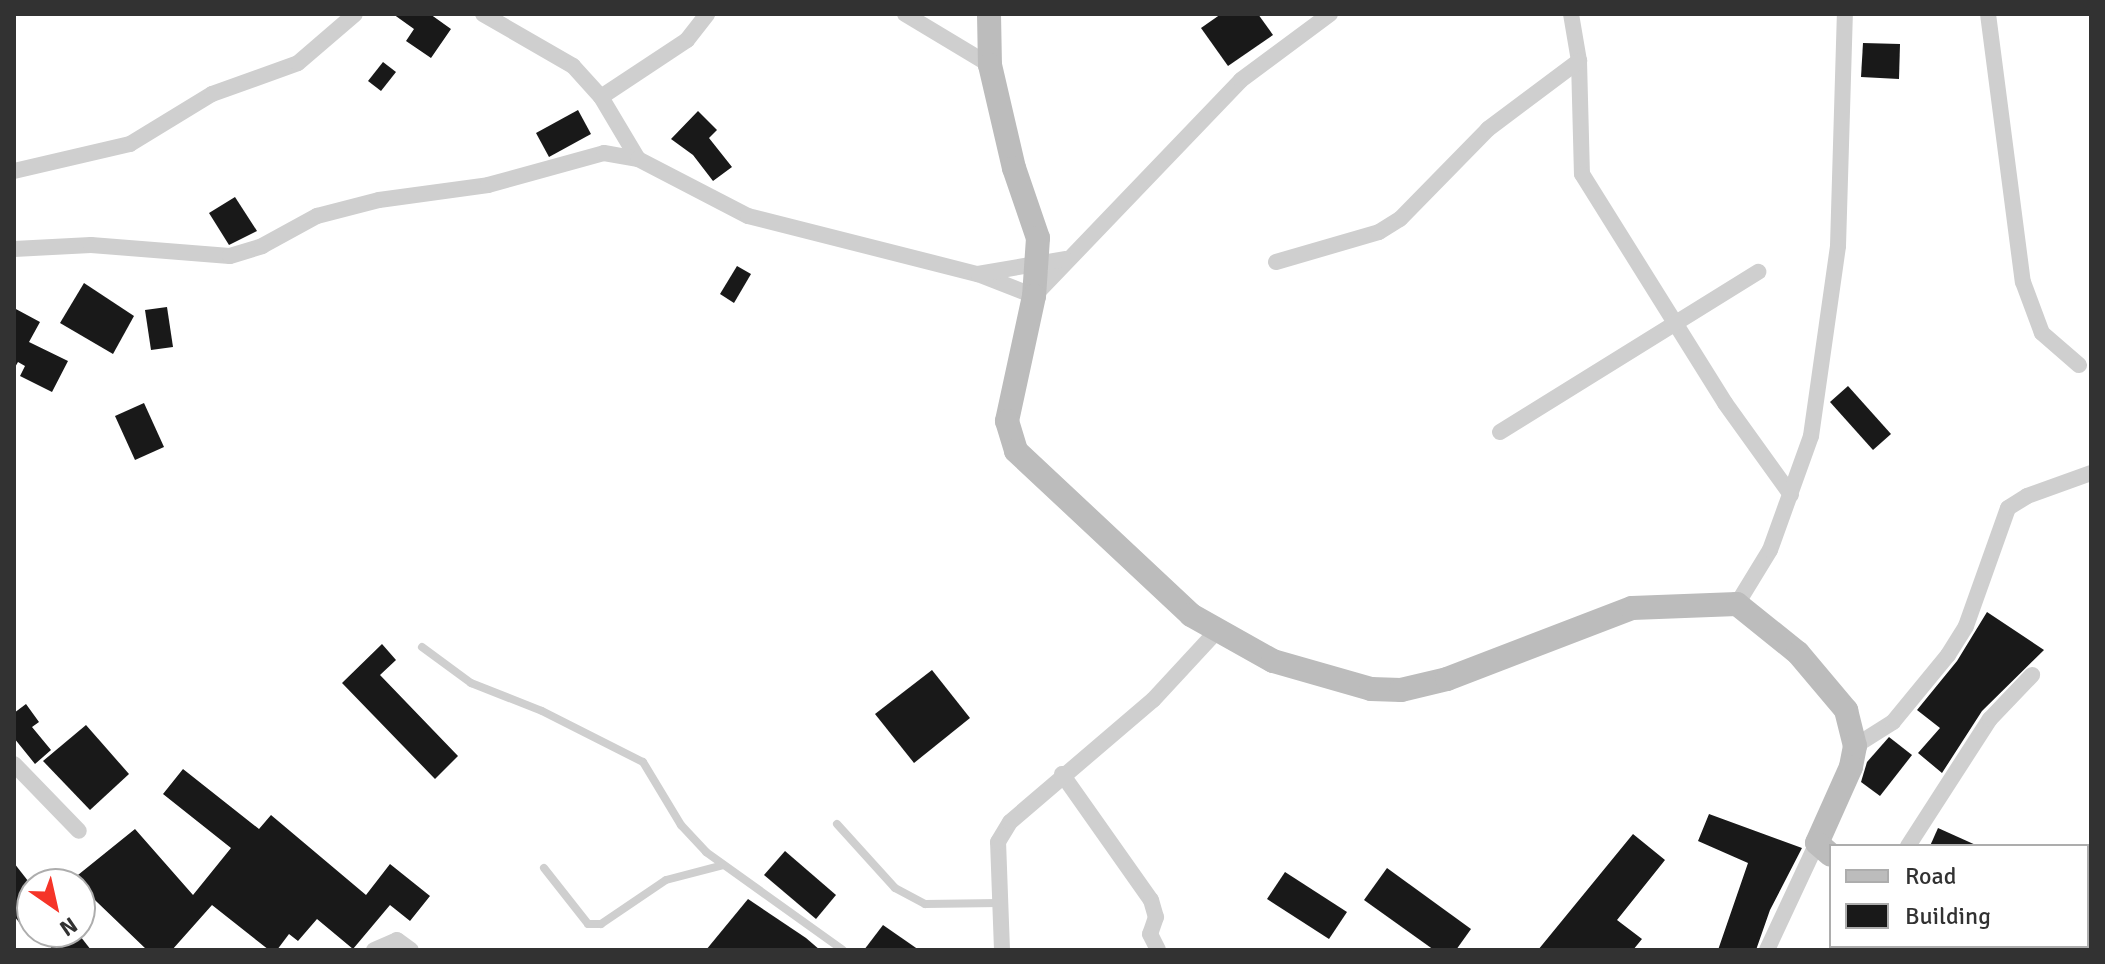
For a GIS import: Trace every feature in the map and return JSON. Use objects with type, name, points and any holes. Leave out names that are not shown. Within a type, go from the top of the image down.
[{"type":"street","points":[[14,171],[130,144],[212,94],[298,63],[355,14]]},
{"type":"street","points":[[483,14],[573,66],[601,97],[638,159]]},
{"type":"street","points":[[601,97],[687,40],[707,14]]},
{"type":"street","points":[[905,14],[990,65]]},
{"type":"street","points":[[989,14],[990,65],[1014,168],[1038,238],[1039,260],[1034,296],[1007,421],[1010,442],[1167,597],[1191,615],[1273,661],[1371,689],[1401,690],[1447,679],[1632,608],[1737,604],[1776,632],[1822,679],[1846,710],[1855,746],[1824,849],[1767,950]]},
{"type":"street","points":[[1034,296],[1065,259],[1108,223],[1241,80],[1330,14]]},
{"type":"street","points":[[1571,14],[1579,61],[1582,174],[1599,206],[1675,324],[1791,495]]},
{"type":"street","points":[[1737,604],[1770,550],[1811,436],[1838,246],[1845,14]]},
{"type":"street","points":[[1988,14],[2023,282],[2042,333],[2079,365]]},
{"type":"street","points":[[1276,262],[1379,232],[1400,219],[1488,129],[1579,61]]},
{"type":"street","points":[[14,249],[91,245],[230,256],[262,246],[317,216],[379,200],[488,185],[604,153],[638,159],[748,216],[978,274],[1034,296]]},
{"type":"street","points":[[978,274],[1039,260],[1065,259]]},
{"type":"street","points":[[1500,432],[1758,272]]},
{"type":"street","points":[[1855,746],[1893,722],[1948,655],[1966,626],[2008,508],[2027,496],[2091,473]]},
{"type":"street","points":[[1002,950],[998,842],[1010,822],[1062,774],[1153,700],[1217,631]]},
{"type":"street","points":[[1909,844],[1990,719],[2032,675]]},
{"type":"street","points":[[14,764],[79,831]]},
{"type":"street","points":[[1062,774],[1151,900],[1156,917],[1150,934],[1158,950]]},
{"type":"street","points":[[374,950],[397,940],[411,950]]},
{"type":"lane","points":[[422,647],[471,683],[542,711],[643,762],[681,825],[723,865],[843,950]]},
{"type":"lane","points":[[837,824],[895,888],[925,904],[999,903]]},
{"type":"lane","points":[[544,868],[588,924],[601,924],[666,880],[723,865]]},
{"type":"building","points":[[393,14],[430,14],[451,29],[431,58],[406,41],[414,29]]},
{"type":"building","points":[[1221,14],[1258,14],[1273,35],[1228,66],[1201,28]]},
{"type":"building","points":[[1863,43],[1900,44],[1899,79],[1861,77]]},
{"type":"building","points":[[383,62],[396,72],[381,91],[368,81]]},
{"type":"building","points":[[578,110],[591,134],[549,157],[536,133]]},
{"type":"building","points":[[698,111],[717,130],[709,138],[732,167],[713,181],[693,155],[671,139]]},
{"type":"building","points":[[235,197],[257,231],[229,245],[209,213]]},
{"type":"building","points":[[737,266],[751,274],[734,303],[720,294]]},
{"type":"building","points":[[84,283],[134,316],[113,354],[60,323]]},
{"type":"building","points":[[167,307],[173,347],[151,350],[145,310]]},
{"type":"building","points":[[14,308],[40,322],[29,342],[68,361],[52,392],[20,376],[25,366],[18,362],[14,369]]},
{"type":"building","points":[[1848,386],[1891,434],[1873,450],[1830,402]]},
{"type":"building","points":[[144,403],[164,447],[135,460],[115,416]]},
{"type":"building","points":[[1987,612],[2044,650],[1982,711],[1942,773],[1918,753],[1940,728],[1917,710],[1957,661]]},
{"type":"building","points":[[382,644],[396,660],[380,675],[458,756],[435,779],[342,683]]},
{"type":"building","points":[[932,670],[970,718],[914,763],[875,714]]},
{"type":"building","points":[[26,704],[39,722],[32,727],[51,750],[35,764],[14,738],[14,713]]},
{"type":"building","points":[[86,725],[129,774],[90,810],[43,761]]},
{"type":"building","points":[[1889,737],[1912,755],[1880,796],[1861,782],[1867,762]]},
{"type":"building","points":[[183,769],[259,829],[271,815],[366,895],[390,864],[430,896],[410,921],[390,905],[353,949],[317,919],[298,941],[289,934],[277,950],[269,950],[212,905],[172,950],[147,950],[96,901],[96,868],[87,868],[135,829],[193,895],[231,848],[163,794]]},
{"type":"building","points":[[1709,814],[1802,848],[1770,910],[1756,950],[1718,950],[1748,863],[1698,841]]},
{"type":"building","points":[[1938,828],[1974,844],[1931,844]]},
{"type":"building","points":[[1633,834],[1665,860],[1617,920],[1642,939],[1633,950],[1538,950]]},
{"type":"building","points":[[785,851],[836,895],[816,919],[764,875]]},
{"type":"building","points":[[14,863],[18,868],[16,918]]},
{"type":"building","points":[[1387,868],[1471,929],[1456,950],[1434,950],[1364,900]]},
{"type":"building","points":[[1285,872],[1347,912],[1329,939],[1267,899]]},
{"type":"building","points":[[748,899],[806,938],[820,950],[706,950]]},
{"type":"building","points":[[883,925],[919,950],[864,950]]},
{"type":"building","points":[[51,948],[91,950],[53,950]]}]
